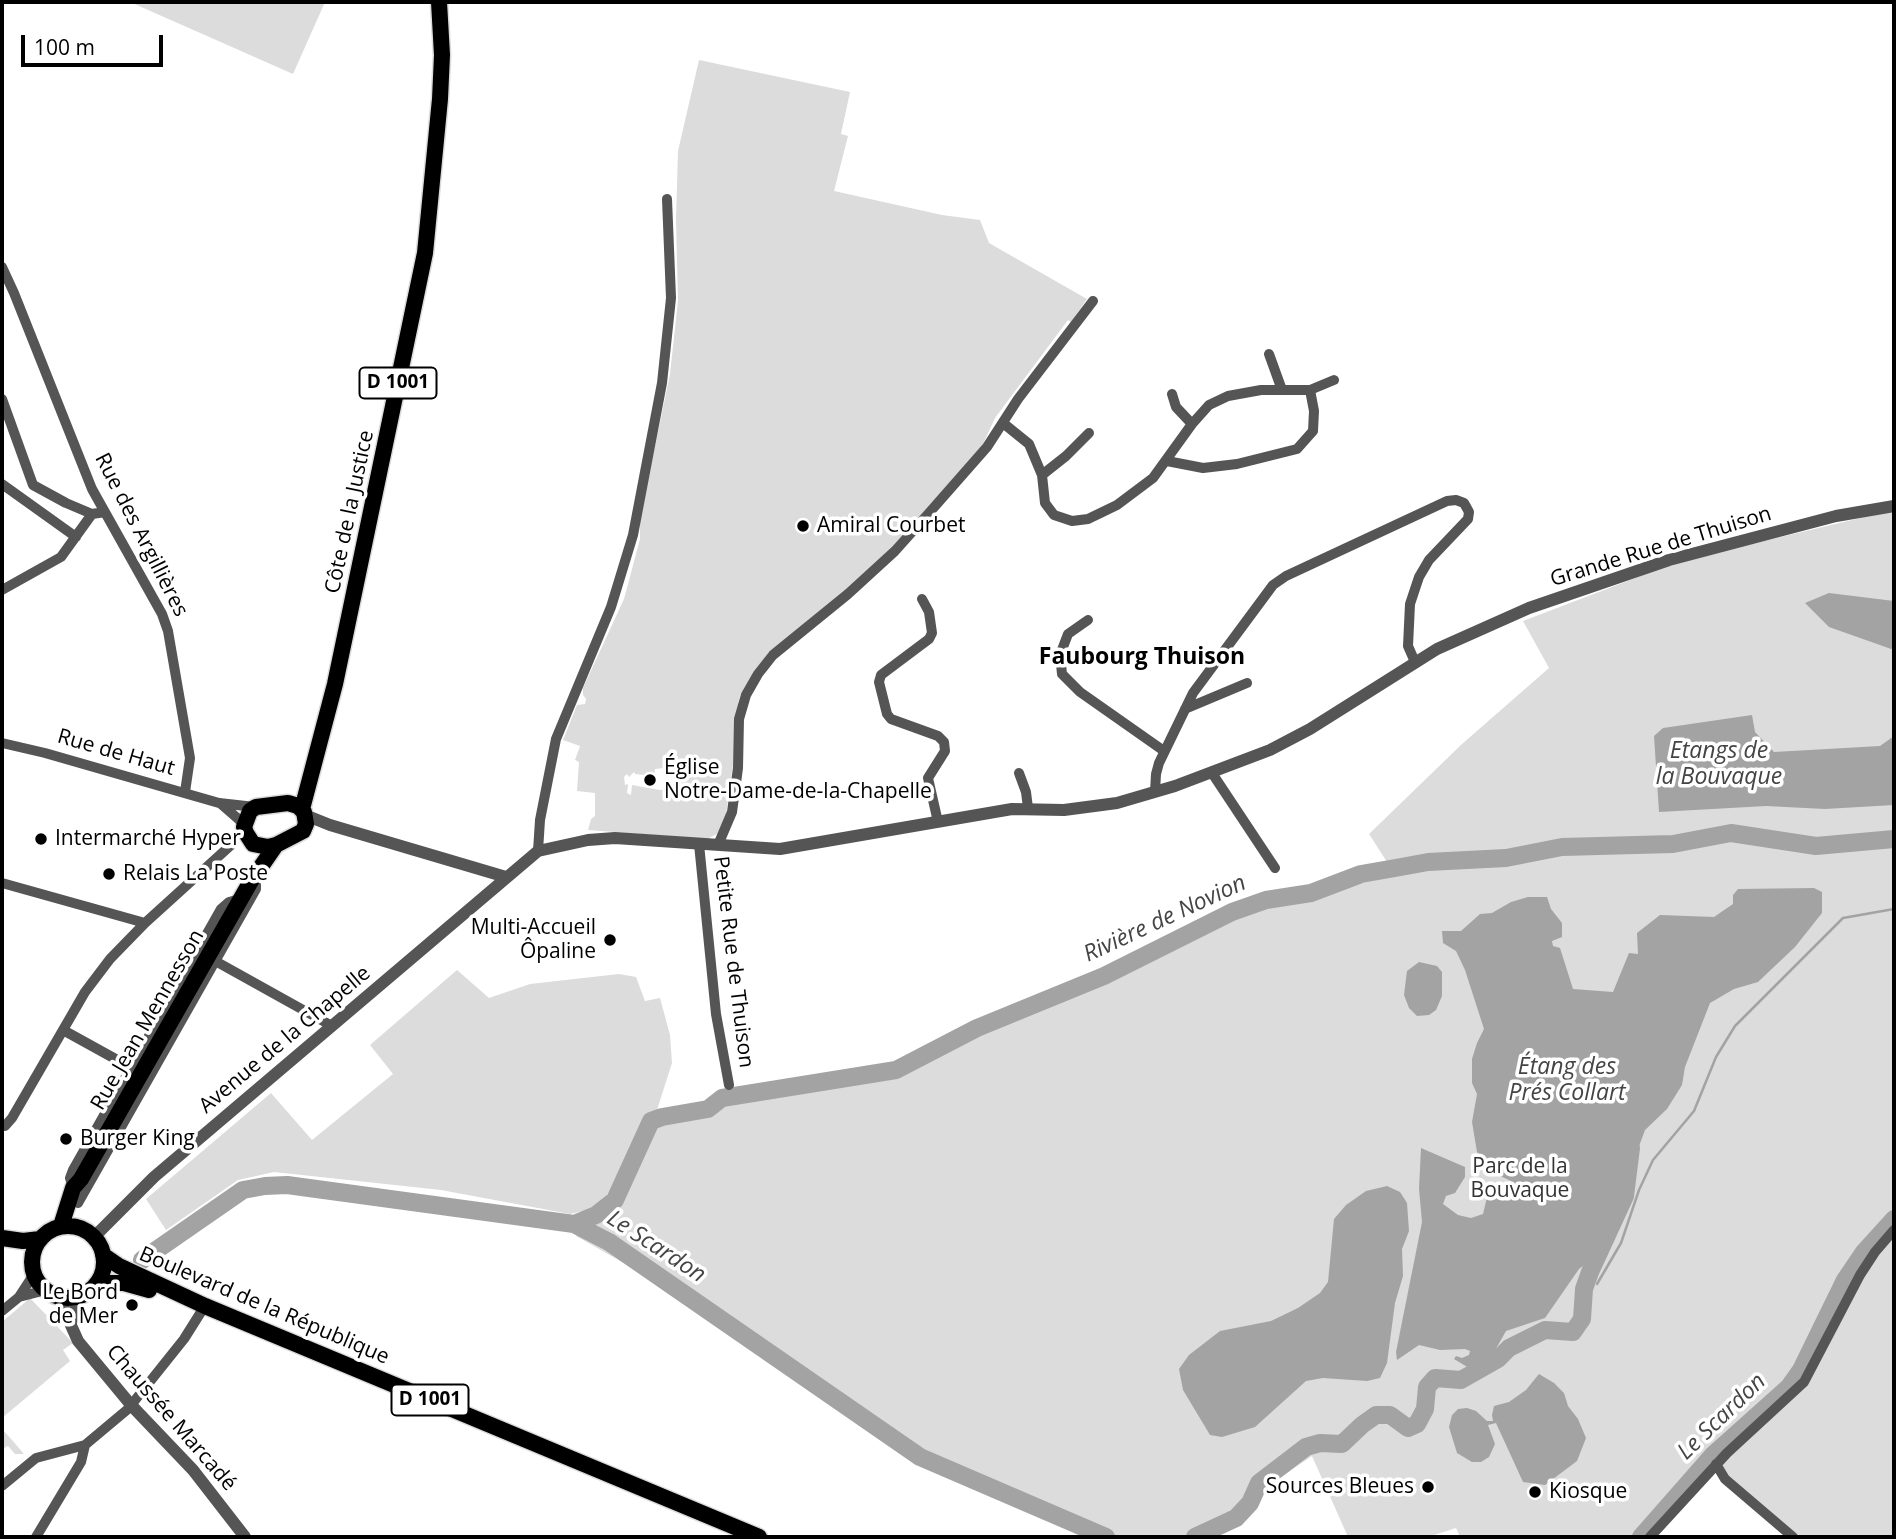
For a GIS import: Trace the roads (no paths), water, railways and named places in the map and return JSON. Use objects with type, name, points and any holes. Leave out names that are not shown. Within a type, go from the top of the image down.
[{"type":"main road","name":"Côte de la Justice","points":[[300,815],[335,684],[425,253],[440,99],[442,55],[439,2]]},
{"type":"main road","points":[[256,807],[300,815],[276,845],[268,847],[253,844],[246,833],[244,824],[247,816],[256,807]]},
{"type":"main road","name":"Rue Jean Mennesson","points":[[253,844],[253,877]]},
{"type":"main road","name":"Rue Jean Mennesson","points":[[61,1226],[77,1190],[241,898],[276,845]]},
{"type":"main road","points":[[2,1246],[18,1252],[52,1293],[79,1296],[97,1283],[104,1266],[103,1255],[90,1233],[77,1190]]},
{"type":"main road","points":[[33,1268],[36,1245],[48,1231],[61,1226],[76,1227],[90,1233]]},
{"type":"main road","points":[[2,1238],[23,1241],[40,1239]]},
{"type":"main road","name":"Boulevard de la République","points":[[103,1255],[130,1272],[205,1306],[760,1537]]},
{"type":"main road","name":"Boulevard de la République","points":[[97,1283],[138,1286],[739,1537]]},
{"type":"street","points":[[538,850],[540,820],[556,739],[611,607],[633,535],[662,383],[671,298],[667,200]]},
{"type":"street","name":"Rue des Argillières","points":[[2,267],[92,489],[162,614],[168,631],[190,758],[185,792]]},
{"type":"street","points":[[718,845],[732,812],[738,768],[740,719],[746,695],[758,674],[773,655],[848,594],[895,551],[987,447],[1018,399],[1094,301]]},
{"type":"street","points":[[1269,354],[1282,390]]},
{"type":"street","points":[[1003,422],[1029,444],[1042,475],[1045,503],[1054,515],[1072,521],[1088,519],[1116,505],[1153,478],[1209,405],[1228,396],[1261,390],[1310,390],[1334,380]]},
{"type":"street","points":[[1167,461],[1203,468],[1237,464],[1297,449],[1313,431],[1314,411],[1310,390]]},
{"type":"street","points":[[1172,394],[1177,407],[1192,424]]},
{"type":"street","points":[[3,403],[33,485],[92,514],[105,512]]},
{"type":"street","points":[[1042,475],[1089,433]]},
{"type":"street","points":[[2,484],[76,537]]},
{"type":"street","points":[[1156,792],[1156,774],[1164,751],[1193,693],[1273,585],[1286,576],[1447,501],[1456,500],[1464,503],[1469,512],[1468,519],[1429,560],[1419,577],[1410,604],[1408,646],[1415,662]]},
{"type":"street","name":"Grande Rue de Thuison","points":[[506,877],[538,850],[588,840],[615,838],[780,849],[1013,809],[1064,810],[1101,806],[1156,792],[1270,750],[1310,729],[1415,662],[1462,637],[1529,608],[1633,570],[1800,525],[1894,506]]},
{"type":"street","points":[[2,590],[61,557],[92,514]]},
{"type":"street","points":[[922,599],[929,612],[932,633],[929,639],[881,675],[879,682],[887,714],[891,719],[938,736],[944,742],[945,751],[928,778],[938,822]]},
{"type":"street","points":[[1088,620],[1068,635],[1060,655],[1062,674],[1080,692],[1164,751]]},
{"type":"street","points":[[1185,709],[1247,683]]},
{"type":"street","name":"Rue de Haut","points":[[2,743],[219,803],[256,807]]},
{"type":"street","points":[[1020,773],[1028,808]]},
{"type":"street","points":[[1212,773],[1275,868]]},
{"type":"street","name":"Rue de Haut","points":[[219,803],[244,824]]},
{"type":"street","points":[[300,815],[506,877]]},
{"type":"street","name":"Petite Rue de Thuison","points":[[699,844],[716,1014],[729,1085]]},
{"type":"street","points":[[2,1126],[12,1118],[85,992],[104,967],[145,923],[231,845]]},
{"type":"street","points":[[241,898],[229,902],[221,909],[72,1170],[70,1178],[77,1190],[216,962],[256,889],[253,877]]},
{"type":"street","name":"Avenue de la Chapelle","points":[[90,1233],[506,877]]},
{"type":"street","points":[[2,883],[145,923]]},
{"type":"street","points":[[216,962],[332,1026]]},
{"type":"street","points":[[63,1030],[130,1067]]},
{"type":"street","points":[[1650,1537],[1716,1464],[1804,1382],[1860,1275],[1894,1230]]},
{"type":"street","points":[[2,1311],[19,1297],[33,1268]]},
{"type":"street","points":[[19,1297],[52,1293]]},
{"type":"street","name":"Chaussée Marcadé","points":[[52,1293],[78,1341],[131,1405],[193,1470],[245,1537]]},
{"type":"street","points":[[71,1324],[79,1296]]},
{"type":"street","points":[[2,1486],[36,1458],[85,1445],[131,1405],[184,1339],[201,1312]]},
{"type":"street","points":[[36,1537],[81,1462],[85,1445]]},
{"type":"street","points":[[1716,1464],[1726,1479],[1793,1537]]},
{"type":"water","points":[[1829,593],[1894,601],[1894,650],[1829,627],[1805,603]]},
{"type":"water","name":"Etangs de la Bouvaque","points":[[1752,715],[1755,732],[1774,752],[1880,746],[1894,736],[1894,805],[1825,809],[1766,806],[1659,812],[1654,736],[1663,728]]},
{"type":"water","name":"Étang des Prés Collart","points":[[1814,888],[1822,892],[1822,913],[1795,947],[1758,982],[1734,989],[1710,1003],[1685,1067],[1682,1085],[1667,1109],[1645,1130],[1588,1262],[1579,1269],[1545,1318],[1506,1331],[1493,1354],[1469,1368],[1454,1359],[1456,1356],[1462,1358],[1469,1355],[1470,1351],[1465,1349],[1440,1350],[1419,1345],[1397,1360],[1396,1352],[1422,1222],[1419,1189],[1421,1148],[1465,1167],[1465,1177],[1455,1193],[1446,1196],[1443,1204],[1458,1215],[1471,1218],[1483,1214],[1488,1193],[1512,1186],[1511,1181],[1494,1173],[1477,1152],[1472,1122],[1477,1094],[1472,1083],[1472,1059],[1484,1029],[1465,970],[1456,951],[1443,943],[1442,931],[1461,931],[1480,914],[1492,913],[1511,902],[1528,897],[1547,897],[1551,909],[1562,923],[1562,937],[1552,941],[1553,946],[1560,948],[1573,989],[1613,992],[1629,953],[1638,954],[1637,933],[1660,915],[1714,917],[1733,904],[1733,895],[1738,889]]},
{"type":"water","points":[[1419,962],[1437,966],[1442,972],[1442,996],[1436,1010],[1429,1015],[1417,1016],[1409,1008],[1404,995],[1407,971]]},
{"type":"water","points":[[1387,1186],[1400,1192],[1407,1203],[1409,1231],[1402,1249],[1403,1276],[1395,1303],[1387,1363],[1380,1378],[1367,1381],[1323,1378],[1306,1381],[1255,1427],[1222,1437],[1210,1435],[1183,1390],[1179,1369],[1189,1355],[1220,1331],[1271,1321],[1298,1308],[1320,1293],[1328,1282],[1334,1219],[1346,1205],[1366,1191]]},
{"type":"water","points":[[1539,1374],[1564,1393],[1568,1406],[1578,1419],[1586,1438],[1577,1461],[1545,1485],[1523,1482],[1496,1423],[1488,1425],[1495,1444],[1489,1457],[1481,1462],[1472,1462],[1457,1453],[1449,1427],[1452,1415],[1458,1409],[1476,1411],[1487,1421],[1493,1421],[1494,1406],[1509,1402],[1526,1390]]},
{"type":"waterway","name":"Rivière de Novion","points":[[574,1224],[596,1215],[615,1200],[651,1121],[708,1109],[722,1098],[896,1070],[977,1028],[1104,976],[1232,912],[1266,900],[1311,893],[1361,874],[1428,862],[1506,858],[1562,847],[1673,844],[1731,833],[1816,846],[1894,839]]},
{"type":"waterway","points":[[1597,1284],[1621,1243],[1639,1190],[1653,1160],[1694,1111],[1716,1057],[1735,1026],[1843,918],[1894,909]]},
{"type":"waterway","points":[[1195,1537],[1236,1518],[1250,1503],[1259,1483],[1306,1447],[1320,1443],[1342,1444],[1376,1415],[1390,1415],[1408,1428],[1417,1424],[1425,1409],[1427,1387],[1435,1378],[1461,1380],[1498,1359],[1509,1348],[1545,1330],[1573,1332],[1582,1319],[1584,1289],[1590,1272],[1625,1196],[1631,1148]]},
{"type":"waterway","name":"Le Scardon","points":[[142,1260],[243,1190],[265,1186],[287,1185],[574,1224],[609,1242],[920,1457],[1106,1537]]},
{"type":"waterway","name":"Le Scardon","points":[[1641,1537],[1713,1455],[1789,1387],[1801,1370],[1845,1280],[1864,1252],[1894,1219]]},
{"type":"waterway","points":[[1584,1289],[1588,1288]]},
{"type":"place","name":"Amiral Courbet","points":[[803,526]]},
{"type":"place","name":"Église Notre-Dame-de-la-Chapelle","points":[[650,780]]},
{"type":"place","name":"Intermarché Hyper","points":[[41,839]]},
{"type":"place","name":"Relais La Poste","points":[[109,874]]},
{"type":"place","name":"Multi-Accueil Ôpaline","points":[[610,940]]},
{"type":"place","name":"Burger King","points":[[66,1139]]},
{"type":"place","name":"Le Bord de Mer","points":[[132,1305]]},
{"type":"place","name":"Sources Bleues","points":[[1428,1487]]},
{"type":"place","name":"Kiosque","points":[[1535,1492]]},
{"type":"district","name":"Faubourg Thuison","points":[[1142,657]]},
{"type":"park label","name":"Parc de la Bouvaque","points":[[1520,1179]]}]
